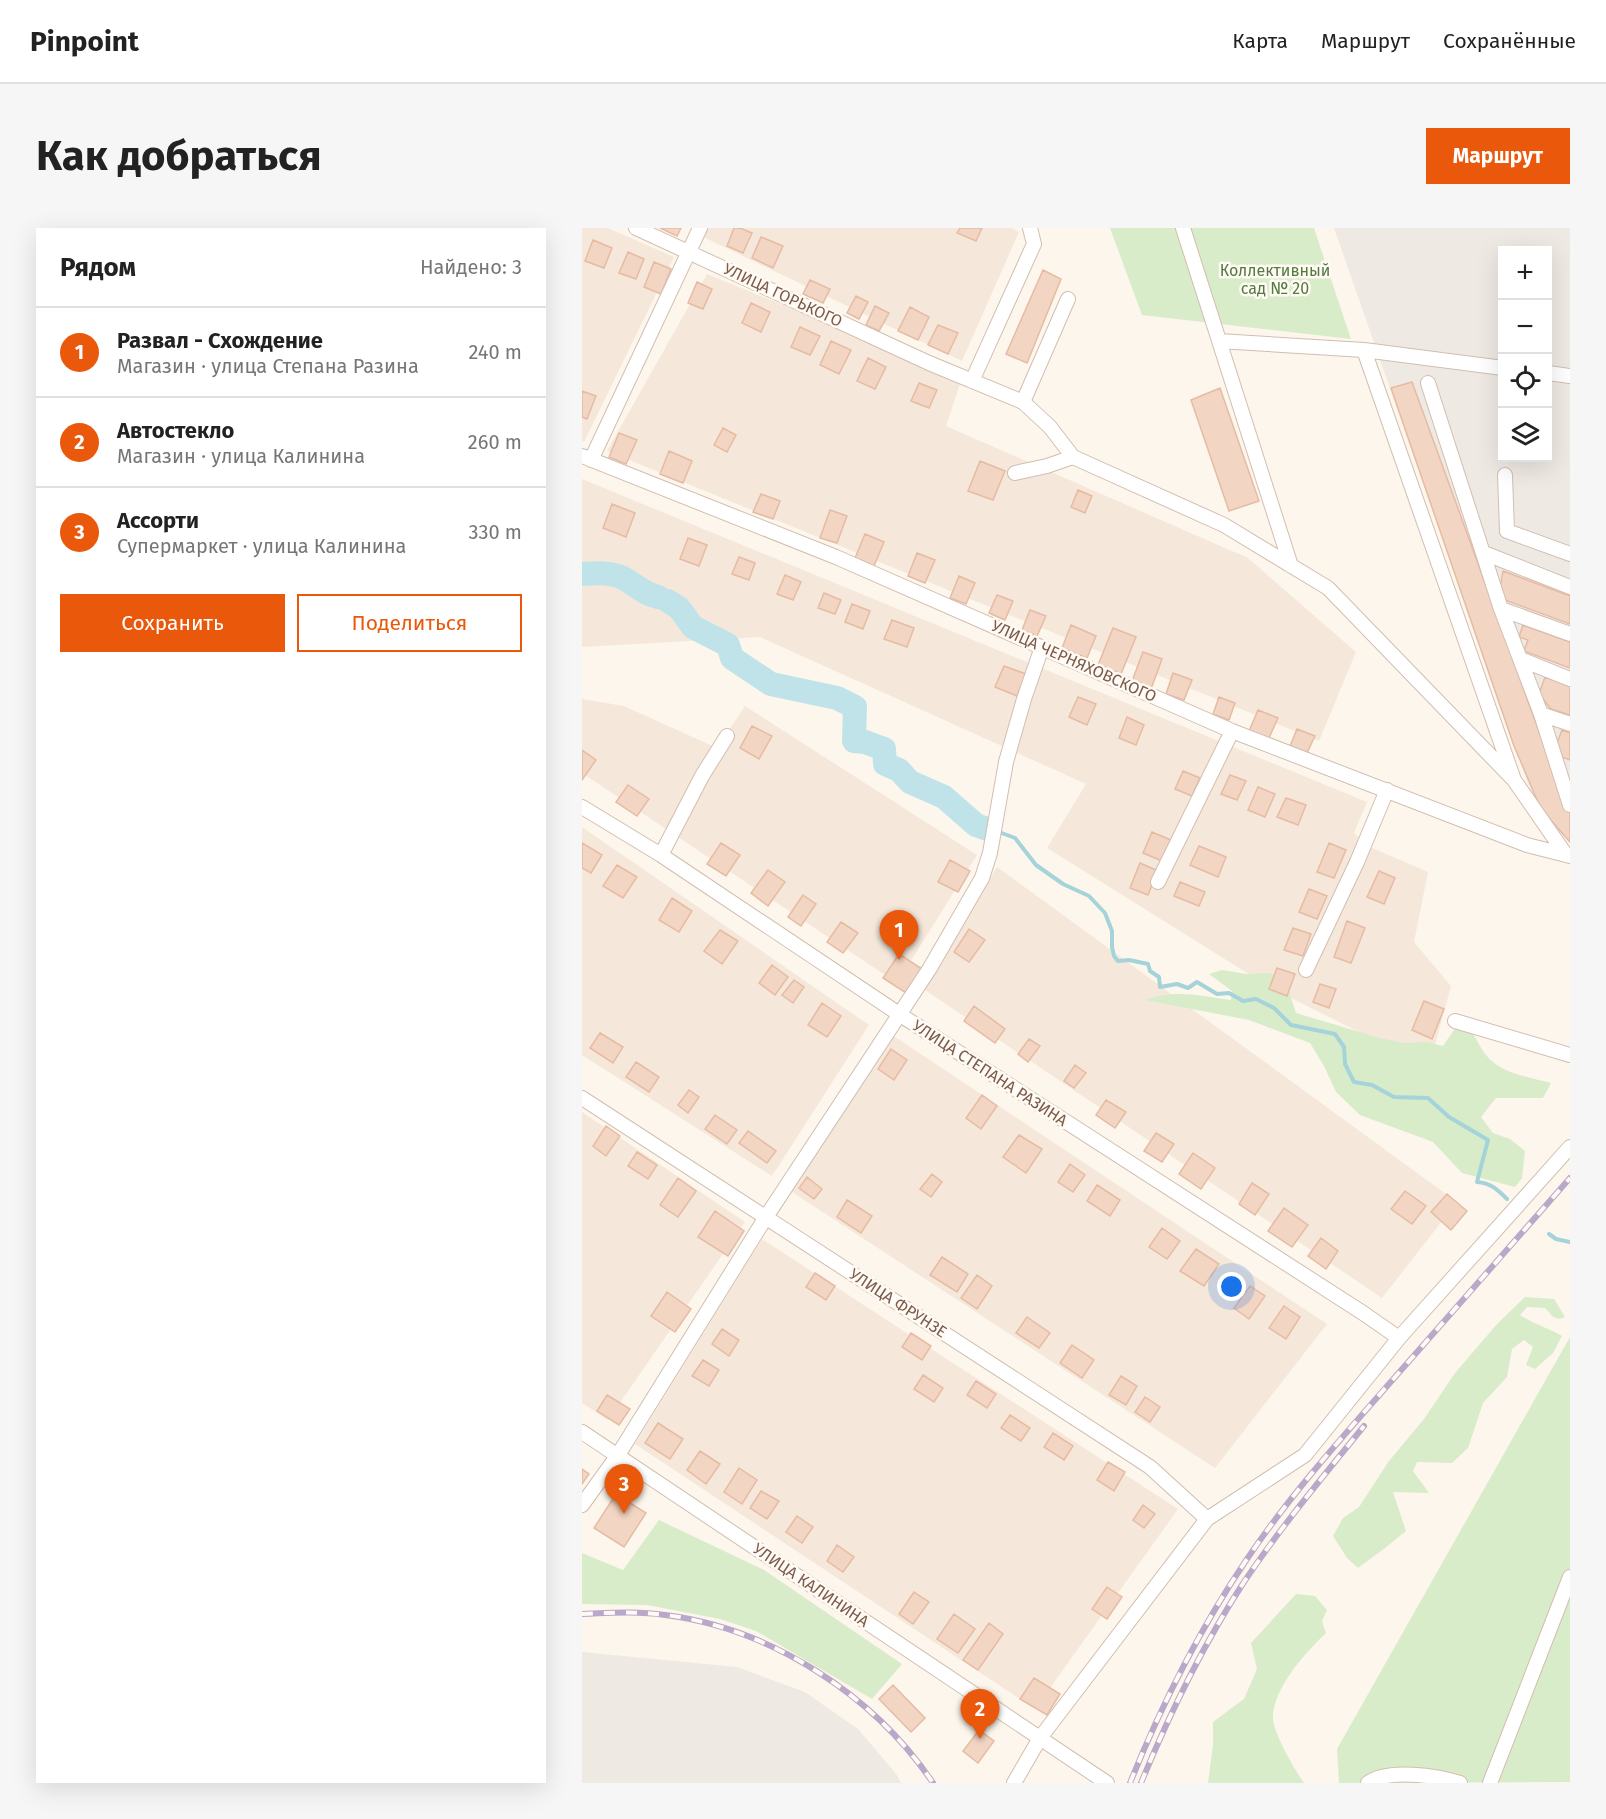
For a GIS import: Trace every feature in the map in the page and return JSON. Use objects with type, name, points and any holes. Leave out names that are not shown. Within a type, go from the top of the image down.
[{"type":"street","name":"УЛИЦА ГОРЬКОГО","points":[[636,228],[929,363],[1023,402]]},
{"type":"street","points":[[587,458],[700,228]]},
{"type":"street","points":[[972,381],[1034,244],[1030,228]]},
{"type":"street","points":[[1183,228],[1291,566]]},
{"type":"street","points":[[1068,299],[1023,402],[1050,427],[1073,457],[1224,525],[1328,588],[1514,780],[1568,855]]},
{"type":"street","points":[[1219,341],[1364,350],[1498,367]]},
{"type":"street","points":[[1364,350],[1514,780]]},
{"type":"street","points":[[1552,374],[1570,376]]},
{"type":"street","points":[[1428,383],[1501,609],[1541,714],[1564,765],[1570,805]]},
{"type":"street","points":[[1015,473],[1073,457]]},
{"type":"street","name":"УЛИЦА ЧЕРНЯХОВСКОГО","points":[[587,458],[836,557],[1232,731],[1527,845],[1568,855]]},
{"type":"street","points":[[1505,476],[1507,531],[1570,554]]},
{"type":"street","points":[[1484,554],[1570,586]]},
{"type":"street","points":[[1501,609],[1570,634]]},
{"type":"street","points":[[582,1505],[618,1455],[766,1217],[930,968],[982,878],[990,853],[1006,762],[1042,647]]},
{"type":"street","points":[[1520,659],[1570,679]]},
{"type":"street","points":[[1541,714],[1570,724]]},
{"type":"street","points":[[1158,882],[1172,858],[1191,812],[1232,731]]},
{"type":"street","points":[[661,855],[702,776],[727,736]]},
{"type":"street","points":[[1306,970],[1357,862],[1387,790]]},
{"type":"street","name":"УЛИЦА СТЕПАНА РАЗИНА","points":[[582,807],[661,855],[899,1014],[1399,1338]]},
{"type":"street","points":[[1455,1020],[1570,1055]]},
{"type":"street","name":"УЛИЦА ФРУНЗЕ","points":[[582,1098],[1150,1467],[1207,1519]]},
{"type":"street","points":[[1014,1783],[1040,1738],[1207,1519],[1305,1455],[1399,1338],[1570,1147]]},
{"type":"street","name":"УЛИЦА КАЛИНИНА","points":[[582,1432],[1107,1783]]},
{"type":"street","points":[[1490,1783],[1570,1577]]},
{"type":"street","points":[[1368,1783],[1371,1780],[1388,1776],[1421,1775],[1460,1783]]},
{"type":"shaded area","points":[[582,228],[608,228],[674,257],[584,442],[582,441]]},
{"type":"shaded area","points":[[703,228],[1012,228],[1019,232],[962,361],[699,235]]},
{"type":"shaded area","points":[[1334,228],[1570,228],[1570,836],[1538,812]]},
{"type":"shaded area","points":[[707,274],[962,378],[946,426],[1248,558],[1356,652],[1319,741],[607,451]]},
{"type":"shaded area","points":[[582,479],[1367,802],[1354,833],[1370,847],[1428,872],[1414,942],[1451,986],[1429,1067],[1273,989],[1047,848],[1086,784],[760,637],[582,647]]},
{"type":"shaded area","points":[[582,699],[624,706],[717,748],[745,706],[977,855],[897,983],[582,773]]},
{"type":"shaded area","points":[[582,827],[869,1025],[772,1176],[582,1055]]},
{"type":"shaded area","points":[[997,867],[1457,1202],[1382,1298],[922,988]]},
{"type":"shaded area","points":[[889,1033],[1327,1324],[1215,1468],[789,1190]]},
{"type":"shaded area","points":[[582,1112],[745,1222],[608,1420],[582,1403]]},
{"type":"shaded area","points":[[762,1239],[1178,1509],[1035,1709],[635,1444]]},
{"type":"shaded area","points":[[582,1652],[737,1667],[805,1692],[858,1729],[897,1775],[901,1783],[582,1783]]},
{"type":"green space","name":"Коллективный сад № 20","points":[[1110,228],[1314,228],[1351,339],[1142,315]]},
{"type":"green space","points":[[1222,970],[1246,974],[1269,973],[1285,979],[1296,1013],[1380,1038],[1404,1043],[1427,1042],[1443,1046],[1460,1021],[1472,1032],[1486,1055],[1499,1067],[1551,1083],[1543,1098],[1496,1098],[1481,1117],[1493,1133],[1510,1139],[1525,1151],[1522,1178],[1515,1187],[1462,1173],[1433,1142],[1360,1115],[1336,1092],[1310,1043],[1249,1020],[1145,1000],[1178,994],[1231,1000],[1232,991],[1209,974]]},
{"type":"green space","points":[[1525,1297],[1554,1299],[1565,1317],[1559,1319],[1553,1317],[1545,1308],[1527,1307],[1520,1315],[1562,1336],[1553,1353],[1535,1369],[1526,1365],[1533,1347],[1524,1340],[1512,1349],[1507,1377],[1483,1403],[1468,1448],[1452,1463],[1417,1462],[1413,1471],[1429,1493],[1393,1492],[1406,1531],[1358,1568],[1347,1558],[1333,1536],[1343,1518],[1359,1507],[1389,1461],[1424,1419],[1455,1373],[1497,1324]]},
{"type":"green space","points":[[1570,1337],[1570,1782],[1339,1783],[1337,1749]]},
{"type":"green space","points":[[659,1520],[764,1570],[902,1664],[872,1699],[756,1631],[720,1619],[647,1605],[582,1604],[582,1553],[623,1570]]},
{"type":"green space","points":[[1296,1594],[1315,1596],[1327,1610],[1322,1621],[1326,1633],[1292,1672],[1274,1707],[1273,1719],[1277,1734],[1304,1783],[1208,1783],[1213,1745],[1213,1722],[1244,1699],[1257,1669],[1251,1643]]},
{"type":"building","points":[[660,228],[681,228],[677,236]]},
{"type":"building","points":[[734,228],[752,233],[743,253],[727,246]]},
{"type":"building","points":[[960,228],[982,228],[976,241],[957,233]]},
{"type":"building","points":[[761,237],[783,246],[773,268],[752,258]]},
{"type":"building","points":[[593,240],[612,248],[604,268],[585,261]]},
{"type":"building","points":[[628,252],[644,259],[636,279],[619,273]]},
{"type":"building","points":[[654,262],[671,269],[661,294],[644,287]]},
{"type":"building","points":[[1043,270],[1061,279],[1027,363],[1006,354]]},
{"type":"building","points":[[810,280],[830,289],[823,303],[803,294]]},
{"type":"building","points":[[697,282],[712,289],[703,309],[688,303]]},
{"type":"building","points":[[856,296],[868,302],[859,319],[847,313]]},
{"type":"building","points":[[751,303],[770,312],[761,332],[742,323]]},
{"type":"building","points":[[875,306],[889,313],[879,331],[866,325]]},
{"type":"building","points":[[910,307],[929,317],[918,340],[898,331]]},
{"type":"building","points":[[938,325],[958,333],[948,354],[928,345]]},
{"type":"building","points":[[800,327],[820,336],[810,355],[791,347]]},
{"type":"building","points":[[831,341],[851,350],[839,374],[820,365]]},
{"type":"building","points":[[868,358],[886,367],[875,389],[857,381]]},
{"type":"building","points":[[1412,382],[1570,812],[1570,842],[1541,809],[1514,746],[1391,388]]},
{"type":"building","points":[[919,383],[937,390],[929,408],[911,401]]},
{"type":"building","points":[[1220,388],[1259,501],[1229,511],[1191,400]]},
{"type":"building","points":[[582,391],[596,396],[587,419],[582,417]]},
{"type":"building","points":[[723,428],[736,435],[727,452],[714,445]]},
{"type":"building","points":[[619,433],[637,440],[626,464],[609,457]]},
{"type":"building","points":[[669,451],[692,461],[683,483],[660,474]]},
{"type":"building","points":[[980,461],[1005,471],[993,500],[968,491]]},
{"type":"building","points":[[1078,490],[1092,496],[1085,513],[1071,507]]},
{"type":"building","points":[[761,494],[780,501],[773,519],[753,512]]},
{"type":"building","points":[[612,504],[635,513],[626,537],[603,528]]},
{"type":"building","points":[[830,510],[847,516],[837,543],[820,538]]},
{"type":"building","points":[[865,534],[884,542],[874,566],[855,558]]},
{"type":"building","points":[[688,538],[707,545],[699,566],[680,559]]},
{"type":"building","points":[[917,553],[935,560],[925,583],[908,576]]},
{"type":"building","points":[[739,557],[755,563],[749,580],[732,574]]},
{"type":"building","points":[[1503,571],[1570,596],[1570,624],[1505,600],[1500,589]]},
{"type":"building","points":[[785,575],[801,582],[793,600],[777,594]]},
{"type":"building","points":[[959,576],[975,583],[966,604],[950,598]]},
{"type":"building","points":[[824,593],[841,600],[835,614],[818,608]]},
{"type":"building","points":[[997,595],[1013,601],[1005,620],[989,613]]},
{"type":"building","points":[[852,604],[870,611],[863,629],[845,622]]},
{"type":"building","points":[[1030,610],[1046,616],[1037,636],[1022,630]]},
{"type":"building","points":[[892,620],[914,628],[907,647],[884,639]]},
{"type":"building","points":[[1071,625],[1096,636],[1087,658],[1062,648]]},
{"type":"building","points":[[1523,625],[1570,642],[1570,668],[1524,651],[1528,640],[1519,637]]},
{"type":"building","points":[[1113,628],[1136,637],[1121,674],[1098,665]]},
{"type":"building","points":[[1143,652],[1162,659],[1151,689],[1132,681]]},
{"type":"building","points":[[1004,666],[1026,674],[1017,696],[995,687]]},
{"type":"building","points":[[1173,673],[1192,680],[1184,700],[1166,694]]},
{"type":"building","points":[[1545,677],[1570,686],[1570,715],[1551,709],[1539,694]]},
{"type":"building","points":[[1078,697],[1096,704],[1087,725],[1069,717]]},
{"type":"building","points":[[1219,697],[1235,703],[1229,720],[1213,714]]},
{"type":"building","points":[[1258,710],[1278,718],[1269,738],[1249,731]]},
{"type":"building","points":[[1127,717],[1144,725],[1136,745],[1119,738]]},
{"type":"building","points":[[752,726],[772,736],[759,759],[740,748]]},
{"type":"building","points":[[1297,729],[1315,736],[1307,753],[1290,746]]},
{"type":"building","points":[[1562,730],[1570,733],[1570,760],[1562,757],[1557,743]]},
{"type":"building","points":[[582,750],[596,760],[582,780]]},
{"type":"building","points":[[1183,771],[1200,778],[1192,796],[1175,789]]},
{"type":"building","points":[[1230,775],[1246,781],[1237,800],[1221,794]]},
{"type":"building","points":[[628,785],[649,799],[637,816],[616,802]]},
{"type":"building","points":[[1258,787],[1275,794],[1265,817],[1248,810]]},
{"type":"building","points":[[1286,798],[1306,805],[1298,825],[1277,817]]},
{"type":"building","points":[[1152,832],[1171,840],[1162,861],[1143,853]]},
{"type":"building","points":[[582,843],[602,855],[591,873],[582,868]]},
{"type":"building","points":[[721,843],[740,855],[726,876],[707,864]]},
{"type":"building","points":[[1329,843],[1346,850],[1334,878],[1317,872]]},
{"type":"building","points":[[1199,846],[1226,857],[1218,877],[1190,865]]},
{"type":"building","points":[[950,860],[970,871],[958,892],[938,882]]},
{"type":"building","points":[[1140,863],[1158,871],[1148,895],[1130,888]]},
{"type":"building","points":[[617,865],[637,877],[623,898],[603,886]]},
{"type":"building","points":[[768,870],[785,882],[768,906],[751,893]]},
{"type":"building","points":[[1379,871],[1395,878],[1384,904],[1367,897]]},
{"type":"building","points":[[1180,882],[1205,892],[1199,906],[1174,896]]},
{"type":"building","points":[[1309,889],[1327,896],[1317,919],[1299,912]]},
{"type":"building","points":[[803,895],[816,904],[801,926],[788,917]]},
{"type":"building","points":[[672,898],[692,911],[679,932],[659,920]]},
{"type":"building","points":[[1347,921],[1365,928],[1351,963],[1334,957]]},
{"type":"building","points":[[841,922],[858,933],[843,953],[827,942]]},
{"type":"building","points":[[1293,928],[1311,934],[1303,956],[1284,950]]},
{"type":"building","points":[[969,929],[985,940],[969,962],[954,952]]},
{"type":"building","points":[[720,930],[738,941],[722,964],[704,951]]},
{"type":"building","points":[[899,954],[922,969],[906,993],[883,978]]},
{"type":"building","points":[[772,965],[788,977],[775,995],[759,983]]},
{"type":"building","points":[[1277,968],[1295,974],[1287,996],[1269,989]]},
{"type":"building","points":[[794,980],[804,987],[793,1003],[782,995]]},
{"type":"building","points":[[1320,984],[1336,989],[1329,1008],[1313,1002]]},
{"type":"building","points":[[1424,1001],[1444,1009],[1432,1039],[1412,1030]]},
{"type":"building","points":[[822,1003],[841,1016],[827,1037],[808,1025]]},
{"type":"building","points":[[974,1006],[1005,1029],[995,1043],[964,1021]]},
{"type":"building","points":[[600,1033],[623,1047],[613,1063],[590,1048]]},
{"type":"building","points":[[1029,1039],[1040,1046],[1028,1062],[1018,1054]]},
{"type":"building","points":[[891,1049],[907,1060],[894,1080],[878,1069]]},
{"type":"building","points":[[636,1062],[659,1077],[649,1092],[626,1077]]},
{"type":"building","points":[[1075,1065],[1086,1073],[1074,1088],[1064,1081]]},
{"type":"building","points":[[689,1090],[699,1097],[688,1113],[678,1105]]},
{"type":"building","points":[[982,1095],[997,1106],[981,1129],[966,1118]]},
{"type":"building","points":[[1106,1100],[1126,1112],[1115,1128],[1096,1115]]},
{"type":"building","points":[[715,1115],[737,1130],[727,1144],[705,1129]]},
{"type":"building","points":[[606,1126],[620,1136],[606,1156],[593,1146]]},
{"type":"building","points":[[748,1131],[776,1151],[767,1163],[739,1143]]},
{"type":"building","points":[[1156,1133],[1174,1144],[1162,1162],[1144,1151]]},
{"type":"building","points":[[1019,1135],[1042,1149],[1026,1173],[1003,1157]]},
{"type":"building","points":[[637,1152],[657,1165],[648,1179],[628,1166]]},
{"type":"building","points":[[1193,1153],[1215,1168],[1201,1189],[1179,1174]]},
{"type":"building","points":[[1070,1164],[1085,1175],[1073,1192],[1058,1182]]},
{"type":"building","points":[[932,1174],[942,1182],[931,1197],[920,1189]]},
{"type":"building","points":[[807,1177],[822,1189],[814,1199],[799,1188]]},
{"type":"building","points":[[678,1178],[696,1191],[678,1217],[660,1205]]},
{"type":"building","points":[[1252,1183],[1269,1194],[1255,1215],[1239,1204]]},
{"type":"building","points":[[1097,1185],[1120,1200],[1110,1216],[1087,1201]]},
{"type":"building","points":[[1405,1191],[1426,1206],[1412,1224],[1391,1209]]},
{"type":"building","points":[[1447,1194],[1467,1211],[1451,1230],[1431,1212]]},
{"type":"building","points":[[847,1200],[872,1216],[861,1233],[837,1217]]},
{"type":"building","points":[[1284,1208],[1308,1225],[1292,1247],[1268,1231]]},
{"type":"building","points":[[715,1211],[744,1231],[728,1256],[698,1237]]},
{"type":"building","points":[[1162,1228],[1180,1241],[1167,1259],[1149,1247]]},
{"type":"building","points":[[1321,1238],[1338,1251],[1326,1269],[1308,1256]]},
{"type":"building","points":[[1196,1249],[1219,1264],[1204,1286],[1180,1271]]},
{"type":"building","points":[[942,1257],[968,1274],[957,1292],[930,1275]]},
{"type":"building","points":[[815,1273],[835,1286],[826,1300],[806,1287]]},
{"type":"building","points":[[977,1275],[992,1286],[977,1309],[961,1298]]},
{"type":"building","points":[[1250,1286],[1265,1296],[1249,1319],[1234,1308]]},
{"type":"building","points":[[667,1292],[691,1309],[675,1332],[651,1316]]},
{"type":"building","points":[[1284,1306],[1300,1317],[1286,1339],[1269,1328]]},
{"type":"building","points":[[1027,1317],[1050,1333],[1039,1348],[1016,1333]]},
{"type":"building","points":[[722,1329],[739,1340],[729,1356],[712,1344]]},
{"type":"building","points":[[911,1333],[931,1346],[922,1360],[902,1347]]},
{"type":"building","points":[[1072,1345],[1094,1360],[1082,1378],[1060,1363]]},
{"type":"building","points":[[703,1360],[719,1370],[709,1386],[692,1376]]},
{"type":"building","points":[[923,1375],[943,1388],[934,1402],[914,1389]]},
{"type":"building","points":[[1121,1376],[1137,1386],[1126,1405],[1109,1395]]},
{"type":"building","points":[[976,1381],[996,1394],[987,1408],[967,1395]]},
{"type":"building","points":[[607,1395],[630,1409],[619,1425],[597,1411]]},
{"type":"building","points":[[1145,1397],[1160,1407],[1150,1422],[1135,1412]]},
{"type":"building","points":[[1010,1415],[1030,1428],[1021,1441],[1001,1428]]},
{"type":"building","points":[[658,1423],[683,1439],[670,1459],[645,1443]]},
{"type":"building","points":[[1053,1433],[1073,1446],[1064,1460],[1044,1447]]},
{"type":"building","points":[[700,1451],[720,1464],[706,1484],[687,1470]]},
{"type":"building","points":[[1108,1462],[1125,1472],[1114,1491],[1097,1480]]},
{"type":"building","points":[[739,1468],[757,1480],[742,1504],[724,1492]]},
{"type":"building","points":[[582,1469],[589,1474],[582,1484]]},
{"type":"building","points":[[761,1491],[779,1501],[767,1519],[750,1508]]},
{"type":"building","points":[[616,1494],[646,1513],[624,1547],[594,1528]]},
{"type":"building","points":[[1143,1505],[1155,1514],[1144,1528],[1133,1520]]},
{"type":"building","points":[[797,1516],[813,1527],[802,1543],[786,1532]]},
{"type":"building","points":[[837,1545],[854,1557],[843,1572],[827,1561]]},
{"type":"building","points":[[1107,1587],[1122,1597],[1107,1619],[1092,1609]]},
{"type":"building","points":[[914,1592],[929,1602],[913,1624],[899,1614]]},
{"type":"building","points":[[954,1614],[975,1629],[958,1653],[937,1639]]},
{"type":"building","points":[[989,1623],[1003,1634],[978,1670],[963,1660]]},
{"type":"building","points":[[1034,1678],[1060,1694],[1047,1715],[1020,1699]]},
{"type":"building","points":[[893,1685],[925,1718],[911,1732],[879,1699]]},
{"type":"building","points":[[979,1730],[994,1741],[978,1763],[963,1751]]},
{"type":"waterway","points":[[582,574],[615,575],[658,597]]},
{"type":"waterway","points":[[668,601],[679,608],[693,627],[728,645],[732,658],[771,684],[837,698],[855,707],[854,741],[865,742],[884,749],[885,764],[899,770],[910,782],[944,797],[976,825],[987,829]]},
{"type":"waterway","points":[[999,832],[1015,838],[1036,865],[1063,884],[1089,896],[1105,913],[1112,931],[1114,956],[1118,961],[1129,960],[1148,964],[1150,971],[1159,977],[1160,987],[1177,984],[1188,988],[1197,982],[1217,994],[1229,993],[1243,1001],[1256,999],[1274,1008],[1291,1025],[1335,1034],[1344,1047],[1345,1064],[1354,1082],[1372,1085],[1394,1097],[1428,1098],[1449,1117],[1488,1140],[1477,1182],[1490,1185],[1507,1199]]},
{"type":"waterway","points":[[1549,1234],[1556,1239],[1570,1242]]},
{"type":"railway","points":[[1130,1783],[1154,1726],[1196,1642],[1262,1537],[1337,1443],[1570,1178]]},
{"type":"railway","points":[[1141,1783],[1187,1682],[1242,1585],[1286,1524],[1364,1426]]},
{"type":"railway","points":[[582,1614],[655,1614],[704,1622],[743,1634],[780,1651],[816,1671],[881,1721],[909,1751],[933,1783]]},
{"type":"place","name":"Развал - Схождение","points":[[899,960]]},
{"type":"place","name":"Ассорти","points":[[624,1514]]},
{"type":"place","name":"Автостекло","points":[[980,1739]]}]
